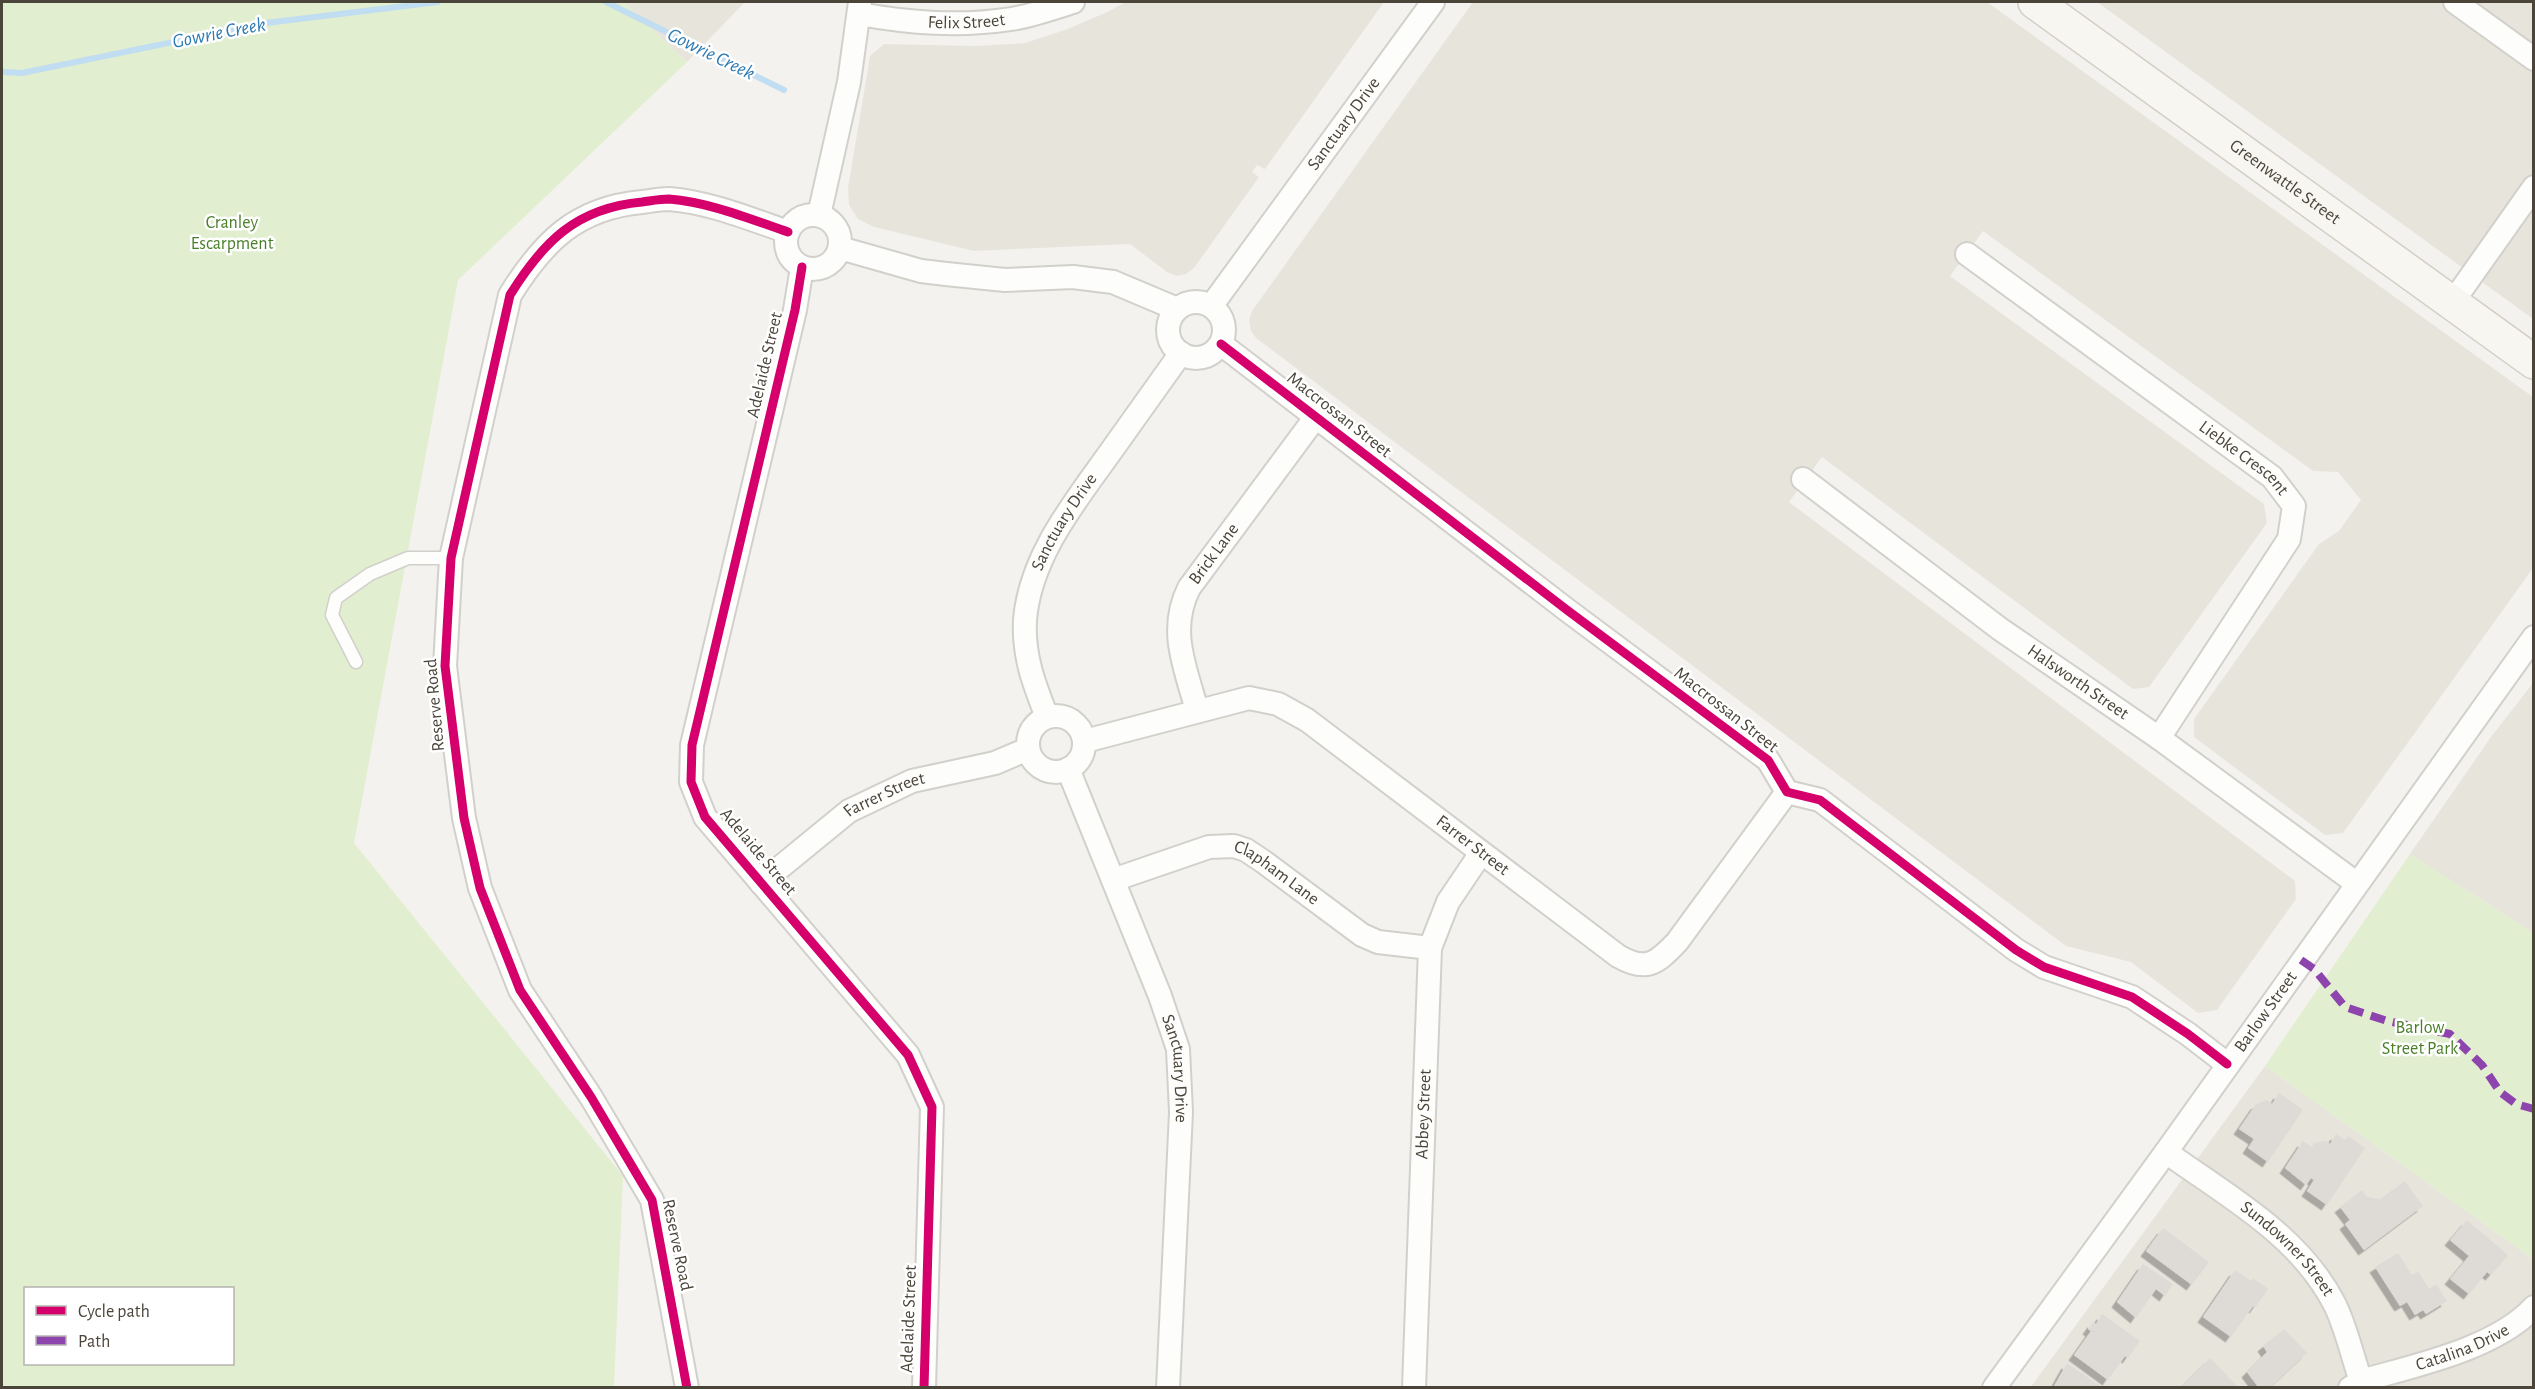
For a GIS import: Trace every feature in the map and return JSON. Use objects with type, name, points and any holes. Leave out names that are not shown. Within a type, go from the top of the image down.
[{"type":"main road","name":"Greenwattle Street","points":[[2035,2],[2534,362]]},
{"type":"street","name":"Felix Street","points":[[859,8],[898,21],[954,25],[1012,19],[1073,2]]},
{"type":"street","name":"Sanctuary Drive","points":[[1212,305],[1433,2]]},
{"type":"street","points":[[2455,2],[2534,59]]},
{"type":"street","points":[[819,215],[841,122],[859,8]]},
{"type":"street","points":[[2452,303],[2534,187]]},
{"type":"street","name":"Reserve Road","points":[[687,1388],[652,1200],[591,1098],[520,990],[480,888],[464,818],[445,666],[451,558],[510,295],[528,267],[545,247],[580,219],[615,204],[668,199],[740,215],[788,232]]},
{"type":"street","points":[[819,215],[834,223],[841,239],[840,248],[832,262],[826,267],[810,269],[802,267],[790,256],[787,249],[788,232],[803,216],[819,215]]},
{"type":"street","points":[[840,248],[921,271],[1005,280],[1073,277],[1113,282],[1177,309]]},
{"type":"street","name":"Liebke Crescent","points":[[1967,254],[2272,477],[2294,506],[2289,539],[2159,738]]},
{"type":"street","name":"Adelaide Street","points":[[802,267],[795,310],[692,745],[691,782],[705,817],[908,1055],[932,1107],[924,1388]]},
{"type":"street","points":[[1194,301],[1212,305],[1220,314],[1224,323],[1224,335],[1221,344],[1211,354],[1190,357],[1181,353],[1170,339],[1168,329],[1170,320],[1177,309],[1194,301]]},
{"type":"street","name":"Maccrossan Street","points":[[1221,344],[1315,418],[1768,760],[1787,792]]},
{"type":"street","name":"Sanctuary Drive","points":[[1047,717],[1028,668],[1025,621],[1035,578],[1049,544],[1072,505],[1181,353]]},
{"type":"street","name":"Brick Lane","points":[[1197,710],[1178,638],[1182,602],[1189,588],[1315,418]]},
{"type":"street","name":"Halsworth Street","points":[[1803,478],[2000,629],[2159,738],[2356,884]]},
{"type":"street","name":"Barlow Street","points":[[1994,1388],[2166,1152],[2534,637]]},
{"type":"street","name":"Farrer Street","points":[[1084,741],[1249,698],[1263,699],[1291,709],[1618,956],[1634,964],[1647,965],[1661,959],[1677,942],[1787,792]]},
{"type":"street","points":[[1047,717],[1066,717],[1075,722],[1084,741],[1082,757],[1068,770],[1059,772],[1041,767],[1032,759],[1028,749],[1031,731],[1036,724],[1047,717]]},
{"type":"street","name":"Farrer Street","points":[[761,883],[849,811],[912,782],[995,762],[1028,749]]},
{"type":"street","name":"Sanctuary Drive","points":[[1068,770],[1160,996],[1178,1049],[1181,1112],[1168,1388]]},
{"type":"street","points":[[1787,792],[1820,800],[2016,950],[2044,967],[2132,997],[2188,1034],[2227,1064]]},
{"type":"street","name":"Clapham Lane","points":[[1113,880],[1209,847],[1234,846],[1246,850],[1264,862],[1362,935],[1378,942],[1430,948]]},
{"type":"street","name":"Abbey Street","points":[[1414,1388],[1430,948],[1448,902],[1481,853]]},
{"type":"street","name":"Sundowner Street","points":[[2166,1152],[2284,1237],[2312,1266],[2335,1305],[2355,1384]]},
{"type":"street","name":"Catalina Drive","points":[[2355,1384],[2446,1356],[2492,1337],[2525,1317],[2534,1307]]},
{"type":"lane","points":[[356,662],[332,615],[336,598],[370,574],[408,558],[451,558]]},
{"type":"shaded area","points":[[623,2],[745,2],[687,62]]},
{"type":"shaded area","points":[[1126,2],[1384,2],[1265,169],[1257,165],[1252,172],[1259,177],[1194,268],[1186,274],[1177,276],[1167,272],[1130,244],[974,251],[874,227],[858,219],[849,205],[848,188],[870,56],[884,44],[976,46],[1025,43],[1065,30]]},
{"type":"shaded area","points":[[1473,2],[1987,2],[2533,397],[2533,568],[2343,833],[2325,835],[2194,737],[2194,719],[2319,544],[2339,531],[2361,500],[2338,472],[2313,471],[1983,231],[1950,276],[2264,504],[2267,523],[2149,687],[2133,689],[1822,457],[1789,502],[2295,881],[2296,899],[2217,1010],[2198,1013],[2131,962],[2066,946],[1256,338],[1251,331],[1249,320],[1252,311]]},
{"type":"shaded area","points":[[2097,2],[2533,2],[2533,319]]},
{"type":"shaded area","points":[[2533,683],[2533,933],[2410,854],[2491,737]]},
{"type":"shaded area","points":[[2265,1066],[2533,1259],[2533,1387],[2030,1388]]},
{"type":"green space","name":"Cranley Escarpment","points":[[2,2],[623,2],[687,62],[458,280],[354,843],[623,1176],[614,1387],[2,1388]]},
{"type":"green space","name":"Barlow Street Park","points":[[2410,854],[2533,933],[2533,1259],[2265,1066]]},
{"type":"building","points":[[2279,1093],[2303,1110],[2268,1162],[2248,1148],[2254,1139],[2239,1129],[2256,1104],[2267,1100],[2272,1104]]},
{"type":"building","points":[[2336,1134],[2345,1140],[2348,1136],[2365,1148],[2327,1205],[2307,1191],[2314,1180],[2311,1178],[2306,1185],[2285,1168],[2303,1141],[2312,1147],[2314,1143],[2326,1141],[2330,1144]]},
{"type":"building","points":[[2405,1181],[2423,1206],[2364,1250],[2345,1224],[2350,1220],[2340,1207],[2362,1190],[2367,1197],[2380,1199]]},
{"type":"building","points":[[2467,1220],[2508,1255],[2491,1275],[2487,1272],[2469,1294],[2450,1279],[2469,1256],[2450,1240]]},
{"type":"building","points":[[2163,1228],[2209,1262],[2192,1285],[2146,1251]]},
{"type":"building","points":[[2398,1253],[2412,1275],[2418,1271],[2429,1289],[2436,1284],[2447,1301],[2426,1314],[2423,1310],[2415,1315],[2407,1302],[2400,1306],[2375,1267]]},
{"type":"building","points":[[2143,1264],[2173,1284],[2165,1296],[2156,1289],[2136,1318],[2117,1302]]},
{"type":"building","points":[[2235,1270],[2251,1281],[2253,1278],[2268,1289],[2231,1337],[2203,1317]]},
{"type":"building","points":[[2102,1314],[2140,1341],[2128,1358],[2125,1356],[2108,1380],[2074,1355],[2091,1331],[2088,1329],[2093,1322],[2096,1324]]},
{"type":"building","points":[[2284,1329],[2307,1353],[2269,1388],[2259,1388],[2247,1372],[2267,1352],[2263,1346]]},
{"type":"building","points":[[2210,1358],[2239,1388],[2182,1386]]},
{"type":"building","points":[[2067,1363],[2099,1385],[2097,1388],[2053,1388]]},
{"type":"waterway","name":"Gowrie Creek","points":[[2,72],[22,73],[266,23],[438,2]]},
{"type":"waterway","name":"Gowrie Creek","points":[[606,2],[784,90]]},
{"type":"marked path","points":[[2301,960],[2314,969],[2345,1007],[2387,1021],[2450,1034],[2482,1065],[2500,1092],[2516,1104],[2534,1109]]},
{"type":"cycle path","points":[[687,1388],[652,1200],[591,1097],[520,990],[480,888],[464,818],[445,666],[451,558],[510,295],[522,276],[549,244],[580,220],[598,212],[619,206],[666,199],[714,207],[788,232]]},
{"type":"cycle path","points":[[802,267],[795,310],[692,745],[691,782],[705,817],[908,1055],[932,1107],[924,1388]]},
{"type":"cycle path","points":[[1221,344],[1567,610],[1768,760],[1787,792],[1820,800],[2016,950],[2044,967],[2132,997],[2188,1034],[2227,1064]]}]
